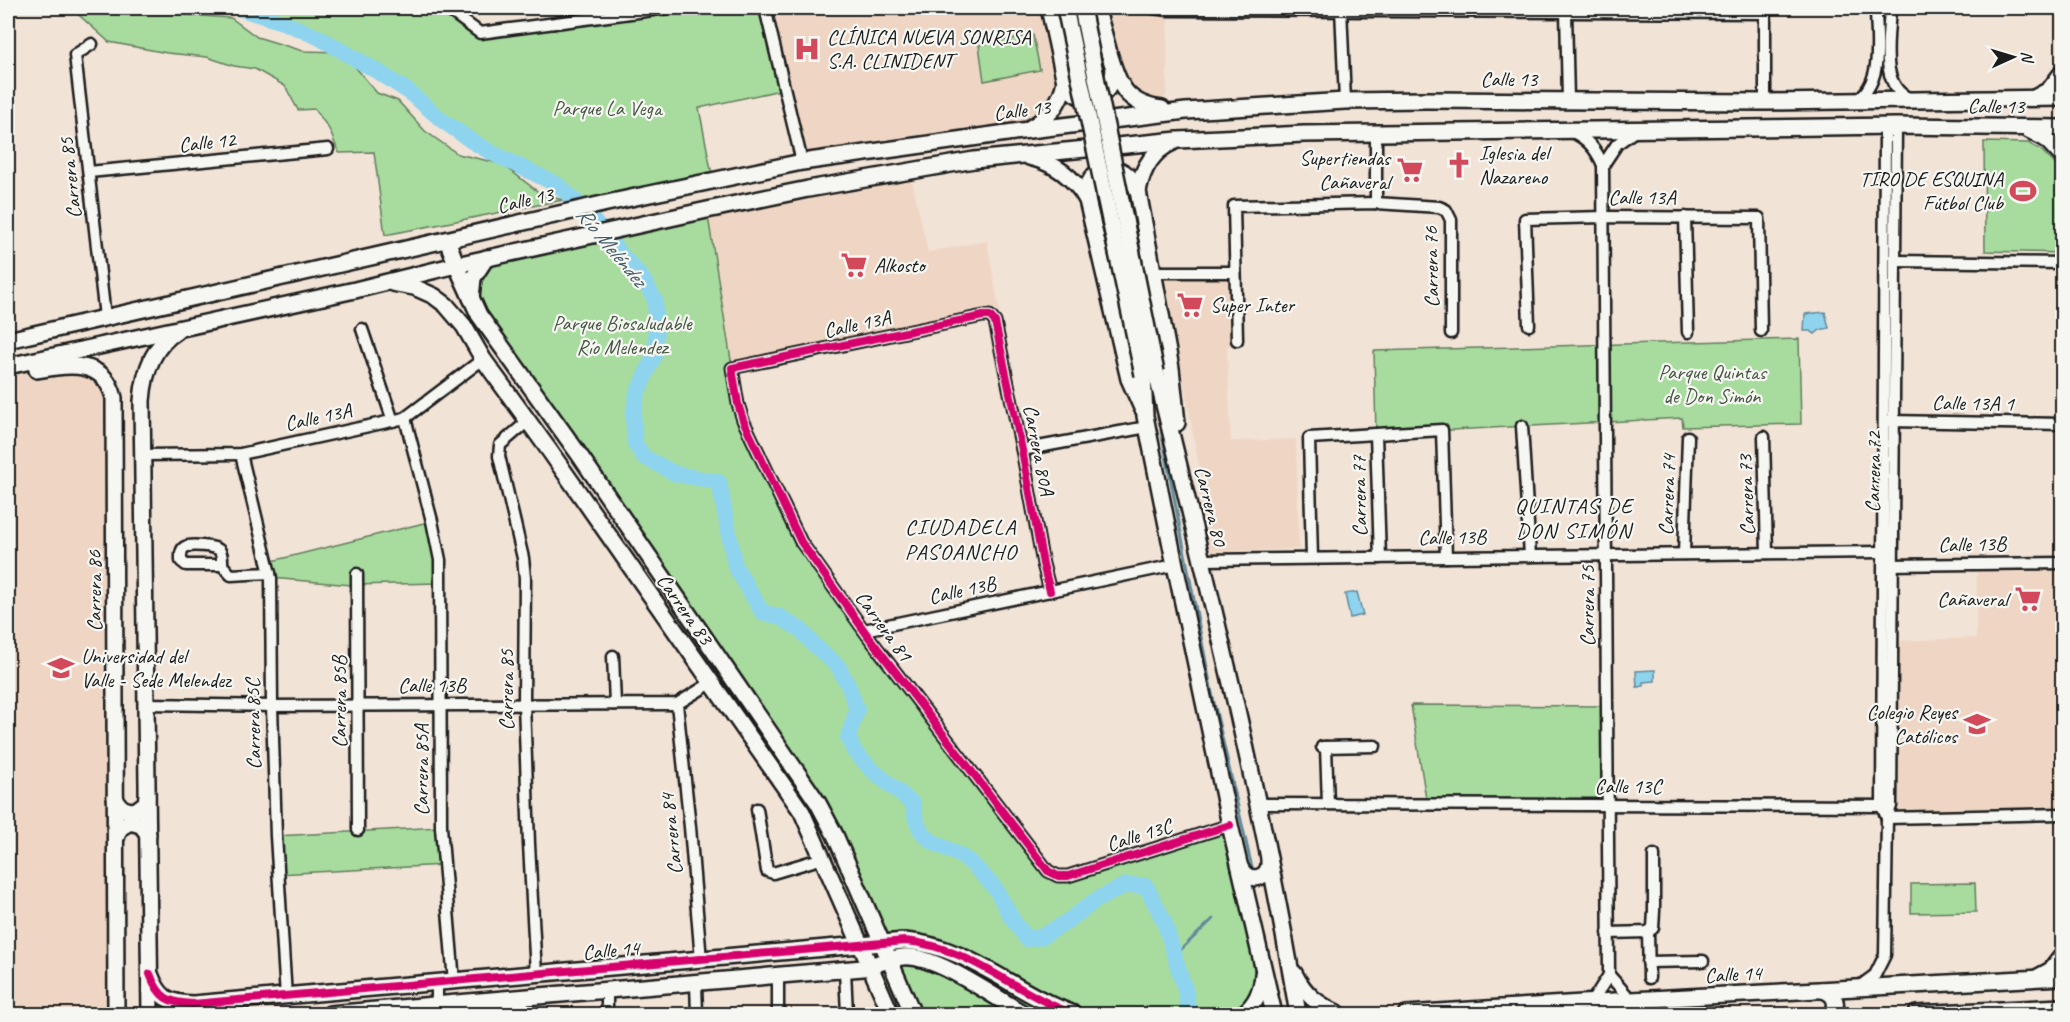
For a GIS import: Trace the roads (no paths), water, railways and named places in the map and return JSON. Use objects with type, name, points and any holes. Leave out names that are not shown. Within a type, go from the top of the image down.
[{"type":"main road","points":[[1049,8],[1065,82],[1075,94],[1090,99],[1098,97],[1111,86],[1114,70]]},
{"type":"main road","name":"Carrera 80","points":[[1065,8],[1150,373],[1203,560],[1269,860],[1298,1014]]},
{"type":"main road","name":"Carrera 80","points":[[1082,8],[1150,373],[1146,421],[1230,825],[1274,1014]]},
{"type":"main road","points":[[1096,8],[1114,70],[1122,89],[1143,105],[1186,111]]},
{"type":"main road","points":[[2031,99],[2049,90],[2062,73]]},
{"type":"main road","points":[[1021,131],[1040,123],[1048,116],[1059,100],[1065,82]]},
{"type":"main road","name":"Calle 13","points":[[8,340],[606,203],[802,162],[1021,131],[1186,111],[1345,101],[1765,102],[2062,98]]},
{"type":"main road","name":"Calle 13","points":[[8,366],[486,258],[808,189],[974,160],[1178,140],[1376,133],[1890,126],[2062,129]]},
{"type":"main road","points":[[2021,128],[2046,139],[2062,156]]},
{"type":"main road","points":[[1138,191],[1144,169],[1151,159],[1159,150],[1178,140]]},
{"type":"main road","points":[[1018,156],[1040,160],[1059,169],[1075,183],[1087,200]]},
{"type":"main road","points":[[1146,421],[1129,379],[1087,200],[1088,185],[1093,177],[1101,171],[1110,169],[1120,170],[1128,175],[1138,191],[1170,368],[1186,495]]},
{"type":"main road","name":"Carrera 83","points":[[447,240],[479,315],[578,453],[818,802],[835,834],[913,1014]]},
{"type":"main road","points":[[471,298],[473,278],[486,258]]},
{"type":"main road","name":"Carrera 83","points":[[383,282],[407,285],[428,292],[446,305],[464,326],[483,359],[802,812],[891,1014]]},
{"type":"main road","points":[[464,326],[470,319],[479,315]]},
{"type":"main road","points":[[150,1014],[142,401],[151,360],[160,344],[183,328]]},
{"type":"main road","name":"Carrera 86","points":[[8,366],[31,370],[64,365],[86,367],[100,374],[110,385],[115,406],[116,1014]]},
{"type":"main road","points":[[549,450],[553,451],[564,465],[569,466],[575,463],[578,453]]},
{"type":"main road","points":[[574,489],[578,480],[585,476],[590,478],[601,492],[605,493]]},
{"type":"main road","points":[[115,797],[117,803],[128,811],[141,808],[147,796]]},
{"type":"main road","points":[[802,812],[810,817],[815,816],[819,811],[818,802]]},
{"type":"main road","points":[[116,838],[120,828],[130,822],[141,825],[148,834]]},
{"type":"main road","points":[[816,841],[821,829],[827,828],[835,834]]},
{"type":"main road","points":[[1240,867],[1249,878],[1259,878],[1266,873],[1270,864],[1269,860]]},
{"type":"main road","name":"Calle 14","points":[[150,974],[155,988],[165,998],[177,1004],[193,1004],[899,941],[919,943],[959,954],[1074,1014]]},
{"type":"main road","points":[[1287,956],[1297,979],[1315,1002],[1324,1009],[1339,1014]]},
{"type":"main road","points":[[2034,978],[2051,970],[2062,956]]},
{"type":"main road","name":"Calle 14","points":[[330,1014],[437,1010],[607,990],[845,970],[870,967],[904,957],[924,960],[949,971],[1024,1014]]},
{"type":"main road","points":[[900,985],[900,978],[906,968],[912,963],[924,960]]},
{"type":"main road","points":[[1243,1014],[1258,996],[1262,985],[1262,962]]},
{"type":"main road","name":"Calle 14","points":[[1406,1014],[1500,1011],[1631,1000],[2062,977]]},
{"type":"main road","points":[[1822,990],[1829,992],[1835,1000],[1836,1008],[1832,1014]]},
{"type":"main road","points":[[2013,1011],[2062,1007]]},
{"type":"main road","points":[[1916,1014],[2013,1011],[2039,1014]]},
{"type":"street","points":[[446,8],[480,33],[668,8]]},
{"type":"street","points":[[765,8],[802,162]]},
{"type":"street","points":[[1154,8],[1765,10],[1765,102]]},
{"type":"street","points":[[1341,8],[1345,101]]},
{"type":"street","points":[[1855,101],[1866,93],[1875,75],[1876,8]]},
{"type":"street","points":[[1890,8],[1889,75],[1892,83],[1902,95],[1917,100]]},
{"type":"street","points":[[1566,11],[1568,100]]},
{"type":"street","name":"Carrera 85","points":[[92,44],[75,55],[105,317]]},
{"type":"street","name":"Carrera 72","points":[[1857,988],[1875,975],[1885,955],[1890,126]]},
{"type":"street","points":[[1603,165],[1617,144],[1639,129]]},
{"type":"street","points":[[1564,130],[1581,136],[1591,144],[1603,165]]},
{"type":"street","points":[[1237,340],[1234,206],[1376,203],[1376,133]]},
{"type":"street","name":"Calle 12","points":[[89,172],[328,149]]},
{"type":"street","name":"Carrera 75","points":[[1603,165],[1609,975]]},
{"type":"street","name":"Carrera 76","points":[[1376,203],[1439,207],[1449,213],[1451,220],[1451,333]]},
{"type":"street","name":"Carrera 72","points":[[1889,340],[1895,261],[1890,208]]},
{"type":"street","points":[[1684,217],[1688,332]]},
{"type":"street","name":"Calle 13A","points":[[1529,325],[1525,219],[1759,218],[1761,331]]},
{"type":"street","points":[[1895,261],[2062,263]]},
{"type":"street","points":[[1152,272],[1235,272]]},
{"type":"street","name":"Calle 13A","points":[[732,368],[990,316]]},
{"type":"street","name":"Carrera 80A","points":[[990,316],[995,322],[1050,591]]},
{"type":"street","points":[[362,329],[393,421]]},
{"type":"street","name":"Calle 13A","points":[[143,455],[241,454],[405,418],[483,359]]},
{"type":"street","name":"Carrera 81","points":[[732,368],[743,420],[801,542],[864,630],[1047,871],[1058,876]]},
{"type":"street","name":"Carrera 85A","points":[[405,418],[440,560],[441,827],[454,982]]},
{"type":"street","name":"Carrera 85","points":[[528,421],[500,445],[500,456],[523,558],[525,579],[524,703],[528,844],[536,974]]},
{"type":"street","points":[[1022,450],[1146,421]]},
{"type":"street","name":"Carrera 72","points":[[1887,565],[1882,552],[1888,421]]},
{"type":"street","name":"Calle 13A 1","points":[[1888,421],[2062,424]]},
{"type":"street","points":[[1522,426],[1530,556]]},
{"type":"street","points":[[1312,558],[1309,438],[1442,430],[1446,557]]},
{"type":"street","name":"Carrera 77","points":[[1377,434],[1380,558]]},
{"type":"street","name":"Carrera 74","points":[[1684,554],[1688,436]]},
{"type":"street","name":"Carrera 73","points":[[1764,437],[1767,553]]},
{"type":"street","name":"Carrera 85C","points":[[241,454],[270,573],[276,836],[286,997]]},
{"type":"street","name":"Calle 13B","points":[[1203,560],[1882,552]]},
{"type":"street","name":"Calle 13B","points":[[1887,565],[2062,563]]},
{"type":"street","points":[[222,565],[231,576],[270,573]]},
{"type":"street","name":"Calle 13B","points":[[864,630],[1175,566]]},
{"type":"street","name":"Carrera 85B","points":[[357,574],[358,830]]},
{"type":"street","points":[[613,656],[615,704]]},
{"type":"street","points":[[677,704],[711,683]]},
{"type":"street","name":"Calle 13B","points":[[146,704],[272,706],[677,704]]},
{"type":"street","name":"Carrera 84","points":[[677,704],[701,960]]},
{"type":"street","points":[[1328,804],[1324,747],[1375,746]]},
{"type":"street","name":"Calle 13C","points":[[1257,804],[1887,806]]},
{"type":"street","points":[[757,809],[767,871],[773,873],[824,858]]},
{"type":"street","points":[[1887,818],[2062,814]]},
{"type":"street","name":"Calle 13C","points":[[1058,876],[1068,876],[1230,825]]},
{"type":"street","points":[[1649,978],[1648,932],[1654,925],[1654,855]]},
{"type":"street","points":[[1608,933],[1648,932]]},
{"type":"street","points":[[1648,962],[1703,962]]},
{"type":"street","points":[[845,970],[847,1014]]},
{"type":"street","points":[[1591,1003],[1609,975],[1631,1000]]},
{"type":"street","points":[[778,976],[778,1014]]},
{"type":"street","points":[[696,983],[696,1014]]},
{"type":"street","points":[[437,984],[437,1010]]},
{"type":"street","points":[[607,990],[607,1014]]},
{"type":"street","points":[[522,999],[523,1014]]},
{"type":"water","points":[[1825,312],[1829,328],[1815,334],[1804,331],[1805,314]]},
{"type":"water","points":[[1357,592],[1363,615],[1350,618],[1345,594]]},
{"type":"water","points":[[1655,670],[1655,681],[1643,682],[1643,686],[1637,687],[1636,671]]},
{"type":"waterway","name":"Río Meléndez","points":[[238,8],[285,23],[320,38],[409,92],[470,140],[558,185],[583,208],[641,276],[655,300],[656,351],[637,394],[633,416],[635,444],[644,457],[676,474],[719,482],[735,566],[762,612],[780,617],[801,630],[838,666],[849,687],[857,710],[848,737],[854,751],[870,768],[913,804],[916,819],[927,838],[964,858],[987,879],[997,891],[1015,923]]},
{"type":"waterway","points":[[1161,430],[1213,698],[1253,872]]},
{"type":"waterway","name":"Río Meléndez","points":[[1019,928],[1027,939],[1041,937],[1096,900],[1126,885],[1146,886],[1164,921],[1186,993],[1189,1014]]},
{"type":"waterway","points":[[1174,956],[1213,919]]},
{"type":"place","name":"CLÍNICA NUEVA SONRISA S.A. CLINIDENT","points":[[807,49]]},
{"type":"place","name":"Iglesia del Nazareno","points":[[1459,165]]},
{"type":"place","name":"Supertiendas Cañaveral","points":[[1410,170]]},
{"type":"place","name":"TIRO DE ESQUINA Fútbol Club","points":[[2023,191]]},
{"type":"place","name":"Alkosto","points":[[854,265]]},
{"type":"place","name":"Super Inter","points":[[1190,305]]},
{"type":"place","name":"Cañaveral","points":[[2028,599]]},
{"type":"place","name":"Universidad del Valle - Sede Melendez","points":[[61,668]]},
{"type":"place","name":"Colegio Reyes Católicos","points":[[1977,724]]},
{"type":"district","name":"QUINTAS DE DON SIMÓN","points":[[1574,518]]},
{"type":"district","name":"CIUDADELA PASOANCHO","points":[[961,538]]},
{"type":"park label","name":"Parque La Vega","points":[[607,108]]},
{"type":"park label","name":"Parque Biosaludable Río Melendez","points":[[622,335]]},
{"type":"park label","name":"Parque Quintas de Don Simón","points":[[1712,384]]}]
